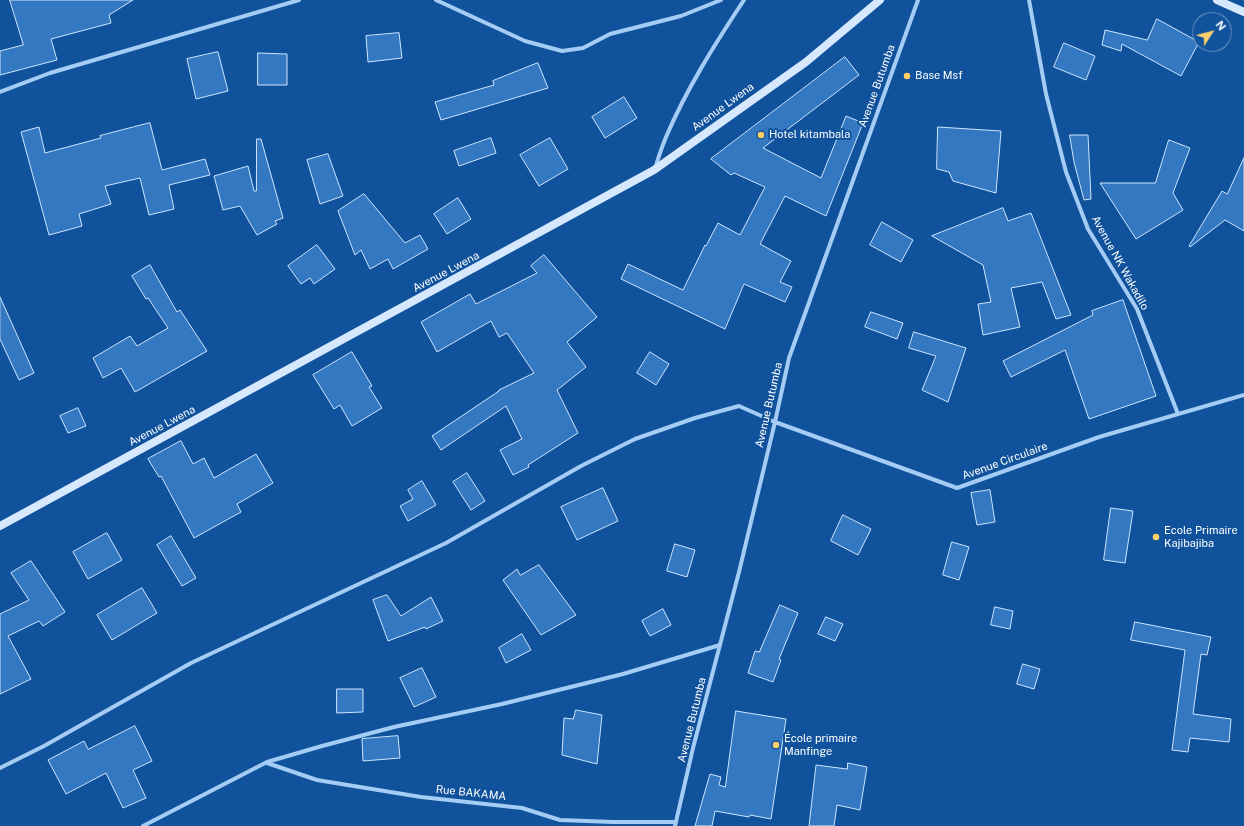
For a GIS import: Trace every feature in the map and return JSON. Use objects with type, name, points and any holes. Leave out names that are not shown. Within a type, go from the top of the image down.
[{"type":"main road","name":"Avenue Lwena","points":[[0,526],[654,170],[806,62],[880,0]]},
{"type":"main road","points":[[1217,0],[1244,12]]},
{"type":"street","points":[[0,92],[50,73],[299,0]]},
{"type":"street","points":[[436,0],[525,41],[562,51],[584,48],[610,34],[681,16],[720,0]]},
{"type":"street","points":[[654,170],[666,137],[685,97],[719,38],[744,0]]},
{"type":"street","name":"Avenue Butumba","points":[[676,824],[693,748],[775,422],[789,358],[918,0]]},
{"type":"street","name":"Avenue NK Wakadilo","points":[[1028,0],[1046,94],[1066,172],[1088,229],[1137,308],[1178,414]]},
{"type":"street","name":"Avenue Circulaire","points":[[0,768],[44,746],[191,662],[446,543],[581,466],[635,439],[694,418],[739,406],[775,422],[957,488],[1099,437],[1244,395]]},
{"type":"street","points":[[143,826],[267,762],[322,746],[394,728],[502,704],[623,674],[720,645]]},
{"type":"street","name":"Rue BAKAMA","points":[[267,762],[317,780],[421,797],[522,808],[560,820],[676,824]]},
{"type":"building","points":[[10,0],[133,0],[109,15],[111,23],[51,39],[57,60],[0,75],[0,51],[23,45]]},
{"type":"building","points":[[1157,19],[1192,38],[1192,52],[1194,52],[1181,76],[1122,44],[1121,51],[1102,45],[1105,30],[1147,40]]},
{"type":"building","points":[[399,33],[402,58],[368,62],[366,36]]},
{"type":"building","points":[[1064,43],[1095,56],[1086,80],[1054,67]]},
{"type":"building","points":[[218,52],[228,91],[196,99],[187,59]]},
{"type":"building","points":[[258,53],[287,54],[287,85],[258,85]]},
{"type":"building","points":[[845,57],[859,75],[763,148],[821,178],[846,116],[863,123],[826,216],[785,196],[760,244],[791,261],[780,282],[792,287],[785,302],[744,284],[725,329],[621,279],[628,264],[683,290],[705,245],[706,246],[718,223],[740,235],[765,187],[734,173],[731,175],[711,159]]},
{"type":"building","points":[[538,63],[548,88],[441,120],[435,102],[494,85],[493,81]]},
{"type":"building","points":[[624,97],[637,118],[605,138],[592,117]]},
{"type":"building","points":[[150,123],[162,170],[205,159],[210,175],[169,185],[174,209],[149,215],[140,178],[105,186],[111,204],[79,214],[82,226],[49,235],[21,132],[39,127],[45,153],[101,138],[100,136]]},
{"type":"building","points":[[938,127],[1001,131],[996,193],[953,181],[949,172],[937,169]]},
{"type":"building","points":[[1070,135],[1088,135],[1091,199],[1084,200],[1074,162]]},
{"type":"building","points":[[491,138],[496,153],[459,166],[454,151]]},
{"type":"building","points":[[550,138],[568,169],[539,186],[520,155]]},
{"type":"building","points":[[257,139],[261,139],[283,218],[275,221],[277,224],[257,235],[240,206],[223,210],[214,176],[248,166],[254,191],[256,191]]},
{"type":"building","points":[[1169,140],[1190,148],[1173,193],[1183,210],[1136,239],[1100,183],[1155,183]]},
{"type":"building","points":[[328,154],[343,196],[320,204],[307,160]]},
{"type":"building","points":[[1244,158],[1244,231],[1225,220],[1190,247],[1189,246],[1222,191],[1227,194]]},
{"type":"building","points":[[364,194],[405,243],[420,235],[428,249],[393,269],[388,259],[370,269],[361,250],[355,255],[338,211]]},
{"type":"building","points":[[458,198],[471,219],[447,234],[434,214]]},
{"type":"building","points":[[1003,208],[1008,221],[1031,213],[1071,315],[1056,319],[1042,282],[1011,288],[1020,327],[983,335],[978,304],[991,302],[983,265],[932,236]]},
{"type":"building","points":[[882,222],[913,240],[901,262],[870,245]]},
{"type":"building","points":[[317,245],[335,269],[314,284],[310,278],[301,284],[288,266]]},
{"type":"building","points":[[544,255],[597,317],[567,342],[586,367],[557,390],[578,433],[528,465],[529,467],[513,475],[500,450],[522,439],[506,406],[441,450],[432,436],[499,390],[534,373],[507,333],[499,337],[491,321],[437,352],[421,322],[470,294],[476,304],[537,273],[531,266]]},
{"type":"building","points":[[150,265],[177,312],[180,310],[207,351],[135,392],[121,368],[103,378],[93,358],[130,336],[137,346],[168,328],[148,298],[146,299],[132,276]]},
{"type":"building","points":[[0,297],[34,373],[19,380],[0,339]]},
{"type":"building","points":[[1123,300],[1156,396],[1089,419],[1065,350],[1011,377],[1003,361],[1093,315],[1092,311]]},
{"type":"building","points":[[871,312],[903,323],[897,339],[865,327]]},
{"type":"building","points":[[914,332],[966,348],[948,402],[922,390],[936,356],[909,348]]},
{"type":"building","points":[[352,352],[372,386],[369,387],[382,408],[352,426],[340,405],[334,409],[313,375]]},
{"type":"building","points":[[650,352],[669,364],[656,385],[637,373]]},
{"type":"building","points":[[78,408],[86,426],[68,433],[60,416]]},
{"type":"building","points":[[181,441],[193,464],[204,458],[214,478],[256,454],[273,483],[237,504],[241,512],[194,538],[161,476],[159,477],[148,459]]},
{"type":"building","points":[[467,473],[485,501],[471,510],[453,482]]},
{"type":"building","points":[[422,481],[436,505],[408,521],[400,506],[413,499],[408,490]]},
{"type":"building","points":[[603,488],[618,521],[577,540],[561,507]]},
{"type":"building","points":[[990,490],[995,522],[977,525],[971,493]]},
{"type":"building","points":[[1111,508],[1133,511],[1125,563],[1104,560]]},
{"type":"building","points":[[843,515],[871,529],[858,555],[831,541]]},
{"type":"building","points":[[107,533],[122,560],[88,579],[73,552]]},
{"type":"building","points":[[171,536],[196,578],[182,586],[157,545]]},
{"type":"building","points":[[952,542],[969,547],[959,580],[943,575]]},
{"type":"building","points":[[675,544],[695,550],[687,577],[667,571]]},
{"type":"building","points":[[31,561],[65,612],[43,626],[39,621],[8,636],[31,679],[0,694],[0,614],[29,600],[11,573]]},
{"type":"building","points":[[539,565],[576,615],[541,635],[503,580],[517,569],[520,575]]},
{"type":"building","points":[[142,588],[157,613],[112,640],[97,615]]},
{"type":"building","points":[[387,595],[401,616],[431,597],[443,621],[426,629],[425,627],[388,641],[373,600]]},
{"type":"building","points":[[780,605],[798,613],[779,659],[781,660],[773,682],[748,673],[755,651],[759,652]]},
{"type":"building","points":[[995,607],[1013,611],[1010,629],[991,625]]},
{"type":"building","points":[[663,609],[671,625],[650,636],[642,621]]},
{"type":"building","points":[[826,617],[843,624],[835,641],[818,634]]},
{"type":"building","points":[[1135,622],[1211,637],[1207,655],[1201,654],[1193,714],[1231,719],[1229,742],[1190,738],[1188,752],[1172,750],[1185,650],[1131,640]]},
{"type":"building","points":[[522,634],[531,650],[506,663],[499,648]]},
{"type":"building","points":[[1023,664],[1040,669],[1034,689],[1017,684]]},
{"type":"building","points":[[422,668],[436,697],[414,707],[400,678]]},
{"type":"building","points":[[337,689],[363,689],[363,712],[337,713]]},
{"type":"building","points":[[576,710],[602,715],[597,764],[562,755],[564,718],[573,719]]},
{"type":"building","points":[[736,711],[786,719],[771,819],[715,811],[712,826],[695,826],[710,774],[721,777],[719,785],[725,787]]},
{"type":"building","points":[[135,726],[152,761],[133,770],[146,798],[123,808],[106,773],[66,794],[48,760],[84,741],[88,749]]},
{"type":"building","points":[[398,736],[400,758],[363,761],[362,739]]},
{"type":"building","points":[[848,763],[867,767],[860,810],[837,805],[834,826],[809,826],[816,765],[847,769]]},
{"type":"place","name":"Base Msf","points":[[907,76]]},
{"type":"place","name":"Hotel kitambala","points":[[761,135]]},
{"type":"place","name":"Ecole Primaire Kajibajiba","points":[[1156,537]]},
{"type":"place","name":"École primaire Manfinge","points":[[776,745]]}]
